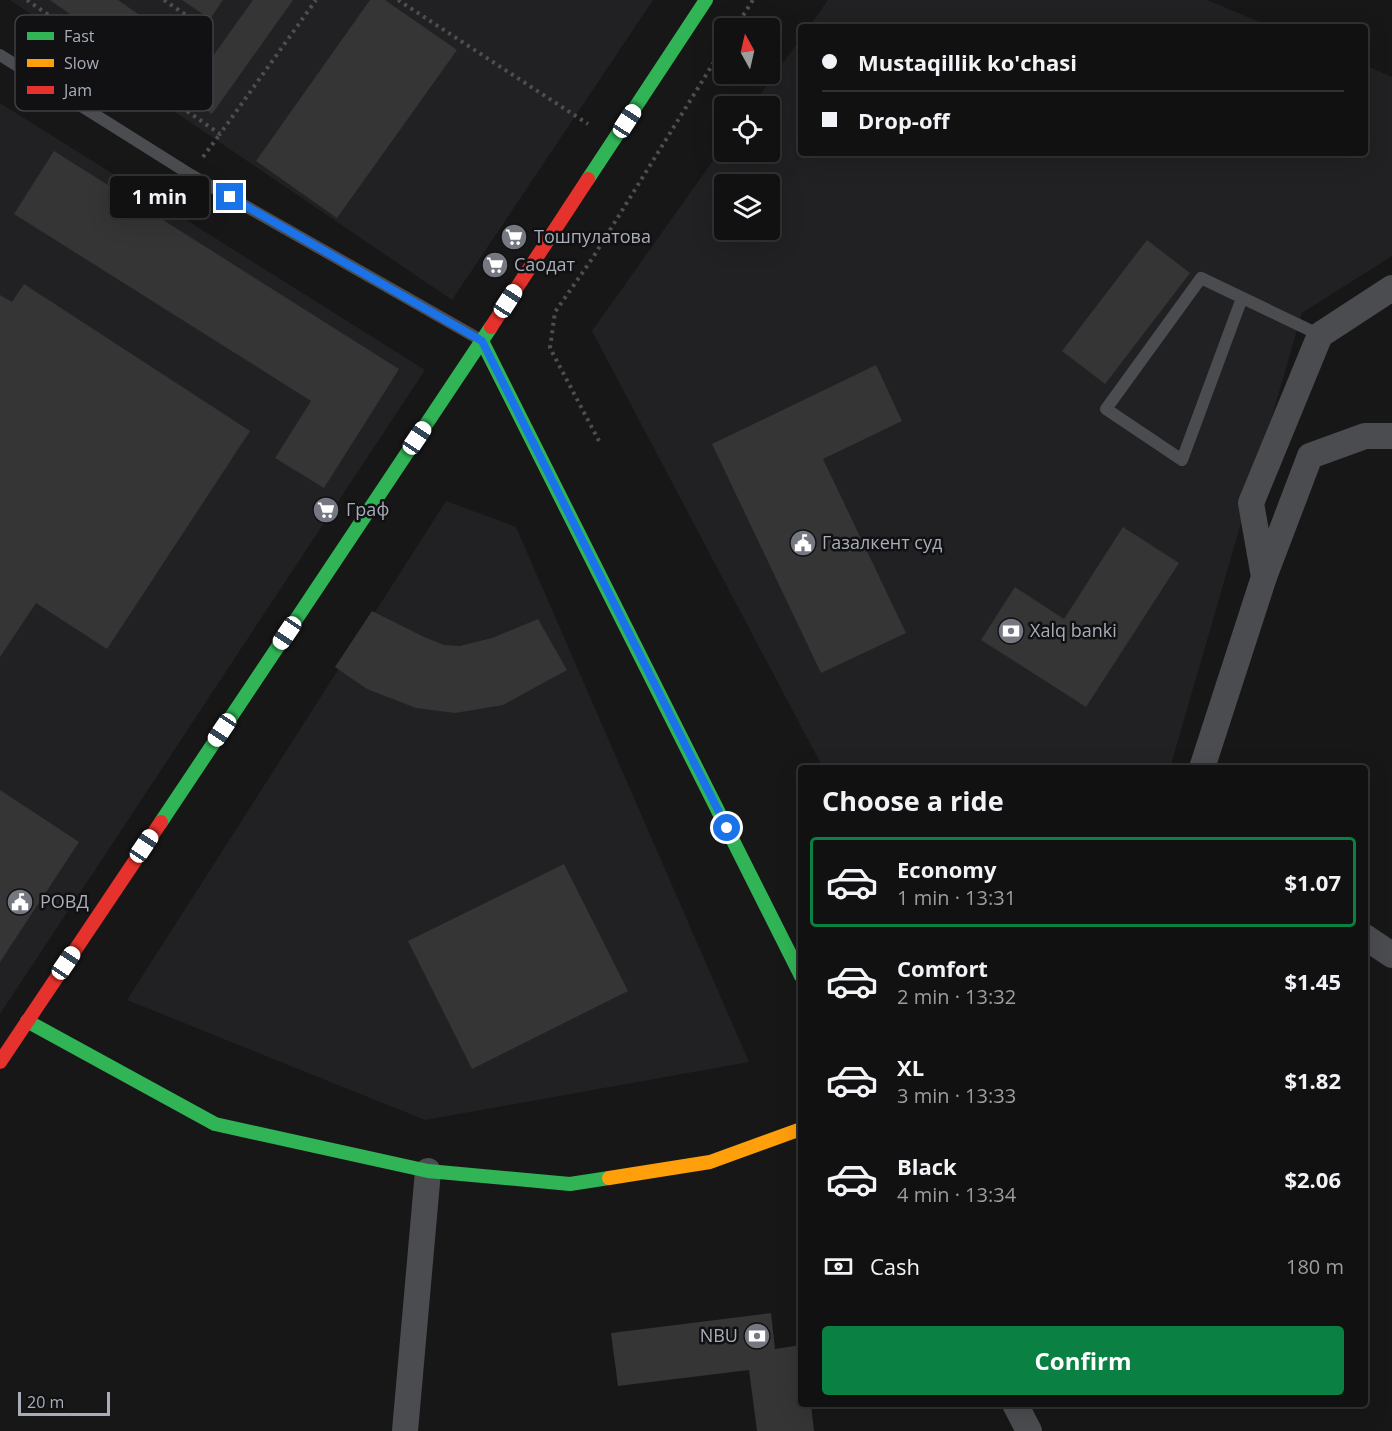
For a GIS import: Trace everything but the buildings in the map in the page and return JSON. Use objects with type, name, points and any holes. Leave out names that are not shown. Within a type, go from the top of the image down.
[{"type":"street","points":[[0,1062],[482,341],[706,0]]},
{"type":"street","points":[[1264,577],[1251,502],[1320,335],[1392,288]]},
{"type":"street","points":[[482,341],[798,970]]},
{"type":"street","points":[[1203,765],[1264,577],[1310,456],[1365,436],[1392,436]]},
{"type":"street","points":[[1368,940],[1392,956]]},
{"type":"street","points":[[27,1021],[215,1124],[428,1171],[570,1184],[710,1162],[798,1130]]},
{"type":"street","points":[[405,1431],[428,1171]]},
{"type":"street","points":[[1017,1407],[1029,1431]]},
{"type":"lane","points":[[0,56],[15,65]]},
{"type":"lane","points":[[88,111],[191,175],[482,341]]},
{"type":"lane","points":[[1242,298],[1182,460],[1107,409],[1201,278],[1320,335]]},
{"type":"path","points":[[27,0],[49,15]]},
{"type":"path","points":[[164,0],[186,15]]},
{"type":"path","points":[[191,175],[316,0]]},
{"type":"path","points":[[398,0],[591,126]]},
{"type":"path","points":[[741,18],[753,0]]},
{"type":"path","points":[[599,441],[550,348],[555,312],[592,259],[714,62]]},
{"type":"path","points":[[187,111],[220,134]]},
{"type":"shaded area","points":[[10,0],[653,0],[452,300],[174,111],[213,111],[213,15],[32,15]]},
{"type":"shaded area","points":[[828,0],[1207,0],[1265,24],[811,24]]},
{"type":"shaded area","points":[[798,42],[798,156],[1368,156],[1368,66],[1392,77],[1392,256],[1302,313],[1171,765],[821,765],[592,331],[714,159],[714,162],[780,162],[780,96],[759,96],[768,84],[780,84],[780,67]]},
{"type":"shaded area","points":[[0,103],[425,370],[0,1014]]},
{"type":"shaded area","points":[[446,501],[516,527],[749,1062],[425,1120],[127,1000]]},
{"type":"traffic: fast","points":[[588,179],[706,0]]},
{"type":"traffic: fast","points":[[161,822],[491,327]]},
{"type":"traffic: fast","points":[[482,341],[798,970]]},
{"type":"traffic: fast","points":[[27,1021],[215,1124],[428,1171],[570,1184],[609,1178]]},
{"type":"traffic: slow","points":[[609,1178],[710,1162],[798,1130]]},
{"type":"traffic: jam","points":[[491,327],[588,179]]},
{"type":"traffic: jam","points":[[0,1062],[161,822]]},
{"type":"place","name":"Тошпулатова","points":[[514,237]]},
{"type":"place","name":"Саодат","points":[[495,265]]},
{"type":"place","name":"Граф","points":[[326,510]]},
{"type":"place","name":"Газалкент суд","points":[[803,543]]},
{"type":"place","name":"Xalq banki","points":[[1011,631]]},
{"type":"place","name":"РОВД","points":[[20,902]]},
{"type":"place","name":"NBU","points":[[757,1336]]},
{"type":"route","points":[[230,197],[450,320],[482,341],[727,828]]}]
